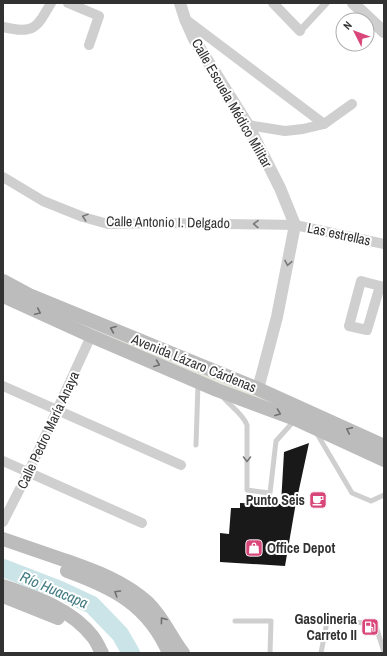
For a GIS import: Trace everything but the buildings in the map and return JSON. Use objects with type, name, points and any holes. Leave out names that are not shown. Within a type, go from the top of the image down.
[{"type":"main road","name":"Avenida Lázaro Cárdenas","points":[[3,281],[29,294],[258,389],[384,446]]},
{"type":"main road","name":"Avenida Lázaro Cárdenas","points":[[3,296],[91,336],[217,390],[295,419],[384,460]]},
{"type":"main road","points":[[3,539],[89,569],[114,579],[131,589],[164,621],[184,653]]},
{"type":"main road","points":[[3,549],[90,580],[119,593],[132,602],[157,630],[169,653]]},
{"type":"main road","points":[[3,586],[35,597],[59,609],[77,621],[93,637],[102,653]]},
{"type":"main road","points":[[3,596],[59,618],[71,625],[85,638],[94,653]]},
{"type":"street","points":[[3,27],[24,31],[36,27],[51,3]]},
{"type":"street","points":[[68,3],[99,16],[89,45]]},
{"type":"street","name":"Calle Escuela Médico Militar","points":[[180,3],[194,39],[248,125],[280,188],[295,225]]},
{"type":"street","points":[[273,3],[300,31],[326,3]]},
{"type":"street","points":[[353,3],[384,32]]},
{"type":"street","points":[[185,19],[324,124]]},
{"type":"street","points":[[248,125],[285,131],[303,129],[324,124],[352,104]]},
{"type":"street","name":"Calle Antonio I. Delgado","points":[[3,177],[43,201],[83,217],[108,224],[167,223],[295,225]]},
{"type":"street","points":[[258,389],[277,317],[295,225]]},
{"type":"street","name":"Las estrellas","points":[[295,225],[384,244]]},
{"type":"street","points":[[361,281],[382,286],[367,330],[349,326],[361,281]]},
{"type":"street","name":"Calle Pedro María Anaya","points":[[3,522],[58,410],[91,336]]},
{"type":"street","points":[[3,386],[181,465]]},
{"type":"street","points":[[3,461],[29,471],[142,523]]},
{"type":"lane","points":[[196,445],[198,381]]},
{"type":"lane","points":[[217,390],[244,418],[247,426],[247,490],[270,494],[276,441],[295,419]]},
{"type":"lane","points":[[314,428],[352,493],[371,501],[384,495]]},
{"type":"lane","points":[[235,621],[271,621],[270,653]]},
{"type":"lane","points":[[321,653],[327,622],[375,623],[384,652]]},
{"type":"shaded area","points":[[3,287],[384,452],[203,377],[3,290]]},
{"type":"waterway","name":"Río Huacapa","points":[[3,568],[60,590],[92,605],[120,634],[131,653]]},
{"type":"place","name":"Punto Seis","points":[[318,500]]},
{"type":"place","name":"Office Depot","points":[[254,548]]},
{"type":"place","name":"Gasolineria Carreto II","points":[[370,627]]}]
